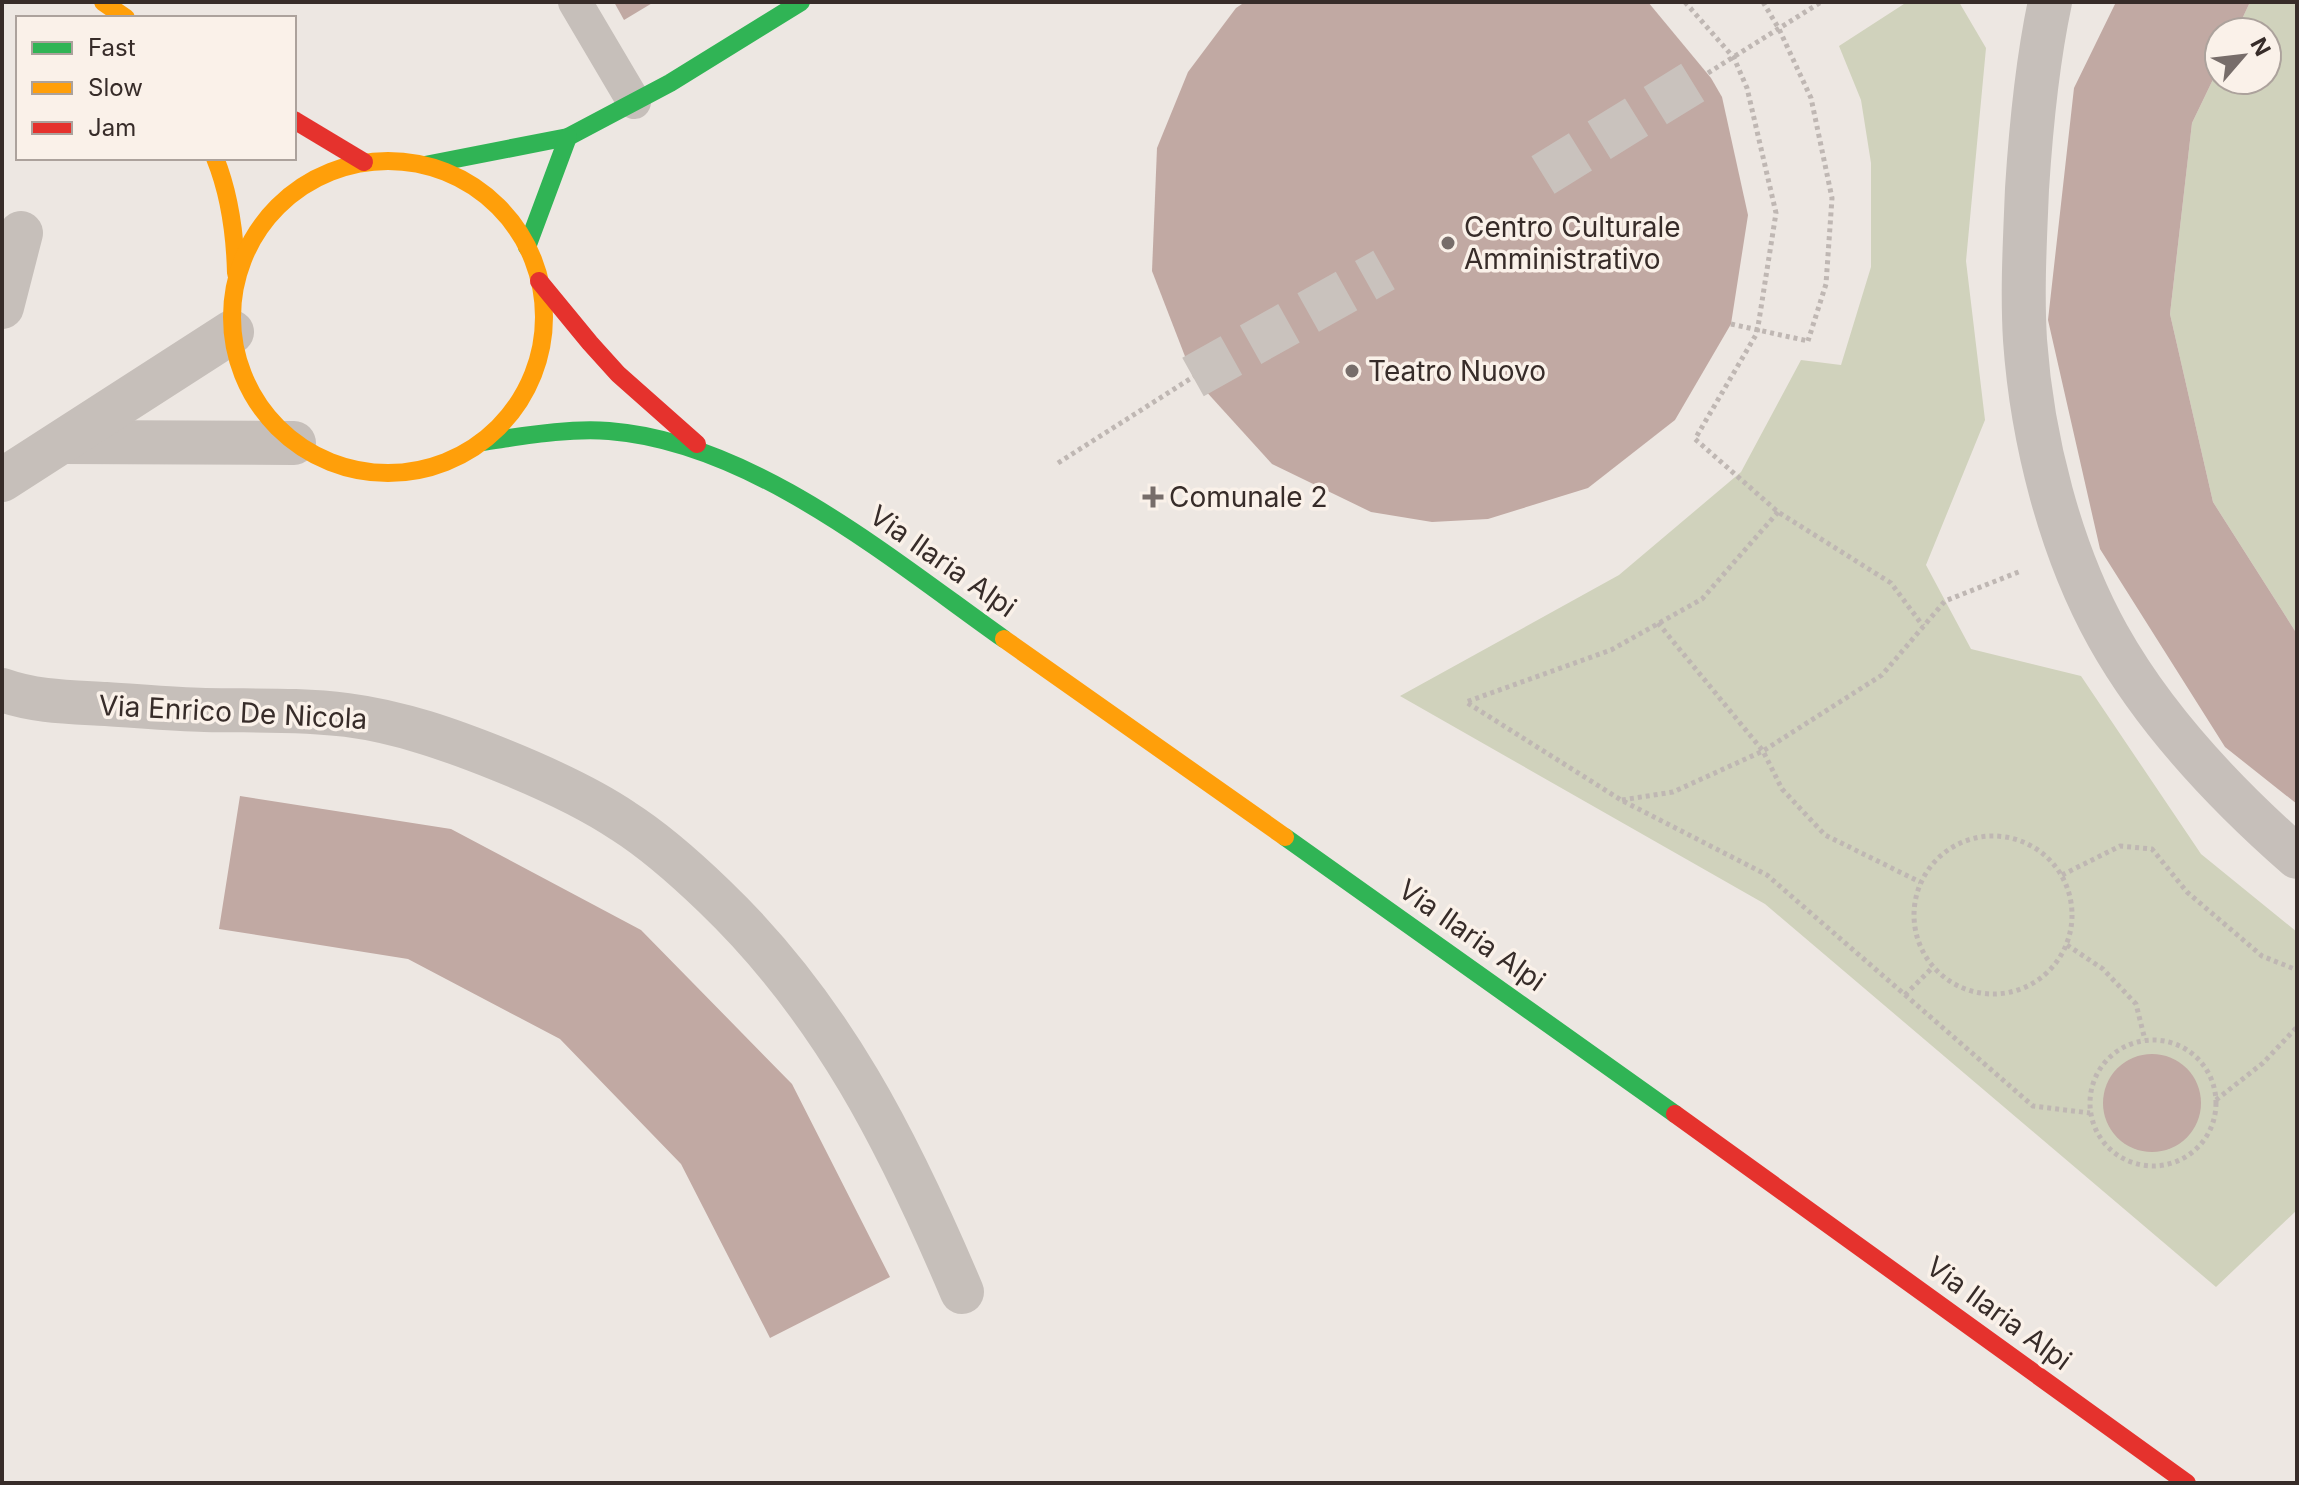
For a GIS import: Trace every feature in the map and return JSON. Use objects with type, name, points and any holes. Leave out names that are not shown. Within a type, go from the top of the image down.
[{"type":"street","points":[[103,2],[123,16]]},
{"type":"street","points":[[425,165],[568,137],[670,83],[801,2]]},
{"type":"street","points":[[2050,2],[2032,125],[2024,248],[2024,319],[2028,372],[2053,498],[2069,551],[2109,639],[2175,731],[2253,817],[2297,857]]},
{"type":"street","points":[[296,121],[364,162]]},
{"type":"street","points":[[527,247],[568,137]]},
{"type":"street","points":[[216,160],[234,224],[236,278],[232,332],[241,374],[262,412],[294,443],[338,466],[388,474],[438,466],[482,442],[514,410],[535,370],[544,325],[539,281],[527,247],[502,210],[466,183],[425,165],[395,161],[364,162],[320,176],[283,201],[253,236],[236,278]]},
{"type":"street","points":[[2,307],[21,233]]},
{"type":"street","name":"Via Ilaria Alpi","points":[[539,281],[611,366],[642,397],[711,455]]},
{"type":"street","points":[[2,480],[232,332]]},
{"type":"street","name":"Via Ilaria Alpi","points":[[482,442],[548,433],[609,431],[648,436],[711,455],[780,489],[864,540],[1617,1072],[2187,1483]]},
{"type":"street","points":[[63,442],[294,443]]},
{"type":"street","name":"Via Enrico De Nicola","points":[[2,690],[18,696],[61,702],[201,710],[290,711],[388,722],[451,740],[524,769],[595,803],[624,821],[667,853],[732,913],[800,991],[835,1042],[891,1136],[962,1292]]},
{"type":"lane","points":[[575,2],[634,102]]},
{"type":"path","points":[[1685,2],[1734,58],[1747,88],[1776,213],[1757,333],[1695,439],[1778,512],[1891,583],[1923,626]]},
{"type":"path","points":[[1731,324],[1808,341],[1826,284],[1832,198],[1811,98],[1763,2]]},
{"type":"path","points":[[1708,73],[1821,2]]},
{"type":"path","points":[[1058,463],[1193,377]]},
{"type":"path","points":[[1778,512],[1702,599],[1611,650],[1466,702],[1621,800],[1767,875],[2033,1106],[2090,1113]]},
{"type":"path","points":[[1621,800],[1673,792],[1763,751],[1882,675],[1945,601],[2069,551]]},
{"type":"path","points":[[1658,623],[1763,751],[1782,789],[1825,835],[1920,882]]},
{"type":"path","points":[[1996,835],[2023,842],[2037,848],[2062,875],[2072,902],[2072,930],[2067,945],[2053,969],[2019,992],[1992,996],[1953,986],[1932,968],[1914,935],[1912,907],[1920,882],[1935,858],[1968,838],[1996,835]]},
{"type":"path","points":[[2062,875],[2120,846],[2152,849],[2187,892],[2262,956],[2297,970]]},
{"type":"path","points":[[2067,945],[2103,969],[2136,1004],[2145,1040]]},
{"type":"path","points":[[1905,995],[1932,968]]},
{"type":"path","points":[[2216,1100],[2263,1063],[2297,1027]]},
{"type":"path","points":[[2145,1040],[2167,1041],[2187,1049],[2200,1060],[2212,1078],[2216,1100],[2211,1130],[2198,1149],[2171,1165],[2149,1167],[2127,1162],[2109,1150],[2095,1132],[2090,1113],[2090,1091],[2102,1065],[2124,1046],[2145,1040]]},
{"type":"green space","points":[[1907,2],[1959,2],[1986,48],[1966,261],[1985,420],[1926,565],[1971,649],[2081,676],[2201,854],[2297,932],[2297,1210],[2216,1287],[1765,904],[1400,696],[1619,575],[1741,472],[1801,360],[1841,365],[1871,267],[1871,163],[1861,100],[1839,46]]},
{"type":"green space","points":[[2250,2],[2297,2],[2297,634],[2213,502],[2170,314],[2192,123],[2205,96],[2283,96],[2283,16],[2243,16]]},
{"type":"building","points":[[614,2],[654,2],[624,20]]},
{"type":"building","name":"Centro Culturale Amministrativo","points":[[1245,2],[1648,2],[1711,78],[1722,97],[1748,215],[1731,324],[1675,420],[1588,488],[1488,519],[1432,522],[1371,512],[1272,464],[1193,377],[1152,271],[1157,148],[1188,72],[1236,8]]},
{"type":"building","points":[[2116,2],[2250,2],[2243,16],[2203,16],[2205,96],[2192,123],[2170,314],[2213,502],[2297,634],[2297,804],[2225,747],[2100,549],[2048,320],[2074,88]]},
{"type":"building","points":[[240,796],[451,829],[641,930],[792,1084],[890,1277],[770,1338],[681,1164],[560,1039],[408,959],[219,929]]},
{"type":"building","points":[[2152,1054],[2171,1058],[2187,1068],[2197,1084],[2201,1103],[2197,1122],[2187,1138],[2171,1148],[2152,1152],[2133,1148],[2117,1138],[2107,1122],[2103,1103],[2107,1084],[2117,1068],[2133,1058]]},
{"type":"tunnel","points":[[1543,175],[1708,73]]},
{"type":"tunnel","points":[[1193,377],[1384,270]]},
{"type":"traffic: fast","points":[[425,165],[568,137],[670,83],[801,2]]},
{"type":"traffic: fast","points":[[527,247],[568,137]]},
{"type":"traffic: fast","points":[[482,442],[561,432],[609,431],[662,440],[715,457],[818,509],[1004,639]]},
{"type":"traffic: fast","points":[[1285,837],[1675,1114]]},
{"type":"traffic: slow","points":[[103,2],[123,16]]},
{"type":"traffic: slow","points":[[216,160],[231,214],[236,273]]},
{"type":"traffic: slow","points":[[388,161],[418,164],[448,173],[498,207],[532,257],[541,287],[544,317],[541,347],[532,377],[498,427],[448,461],[418,470],[388,473],[358,470],[328,461],[278,427],[244,377],[235,347],[232,317],[235,287],[244,257],[278,207],[328,173],[358,164],[388,161]]},
{"type":"traffic: slow","points":[[1004,639],[1285,837]]},
{"type":"traffic: jam","points":[[296,121],[364,162]]},
{"type":"traffic: jam","points":[[539,281],[618,374],[697,444]]},
{"type":"traffic: jam","points":[[1675,1114],[2187,1483]]},
{"type":"place","name":"Centro Culturale Amministrativo","points":[[1448,243]]},
{"type":"place","name":"Teatro Nuovo","points":[[1352,371]]},
{"type":"place","name":"Comunale 2","points":[[1153,497]]}]
